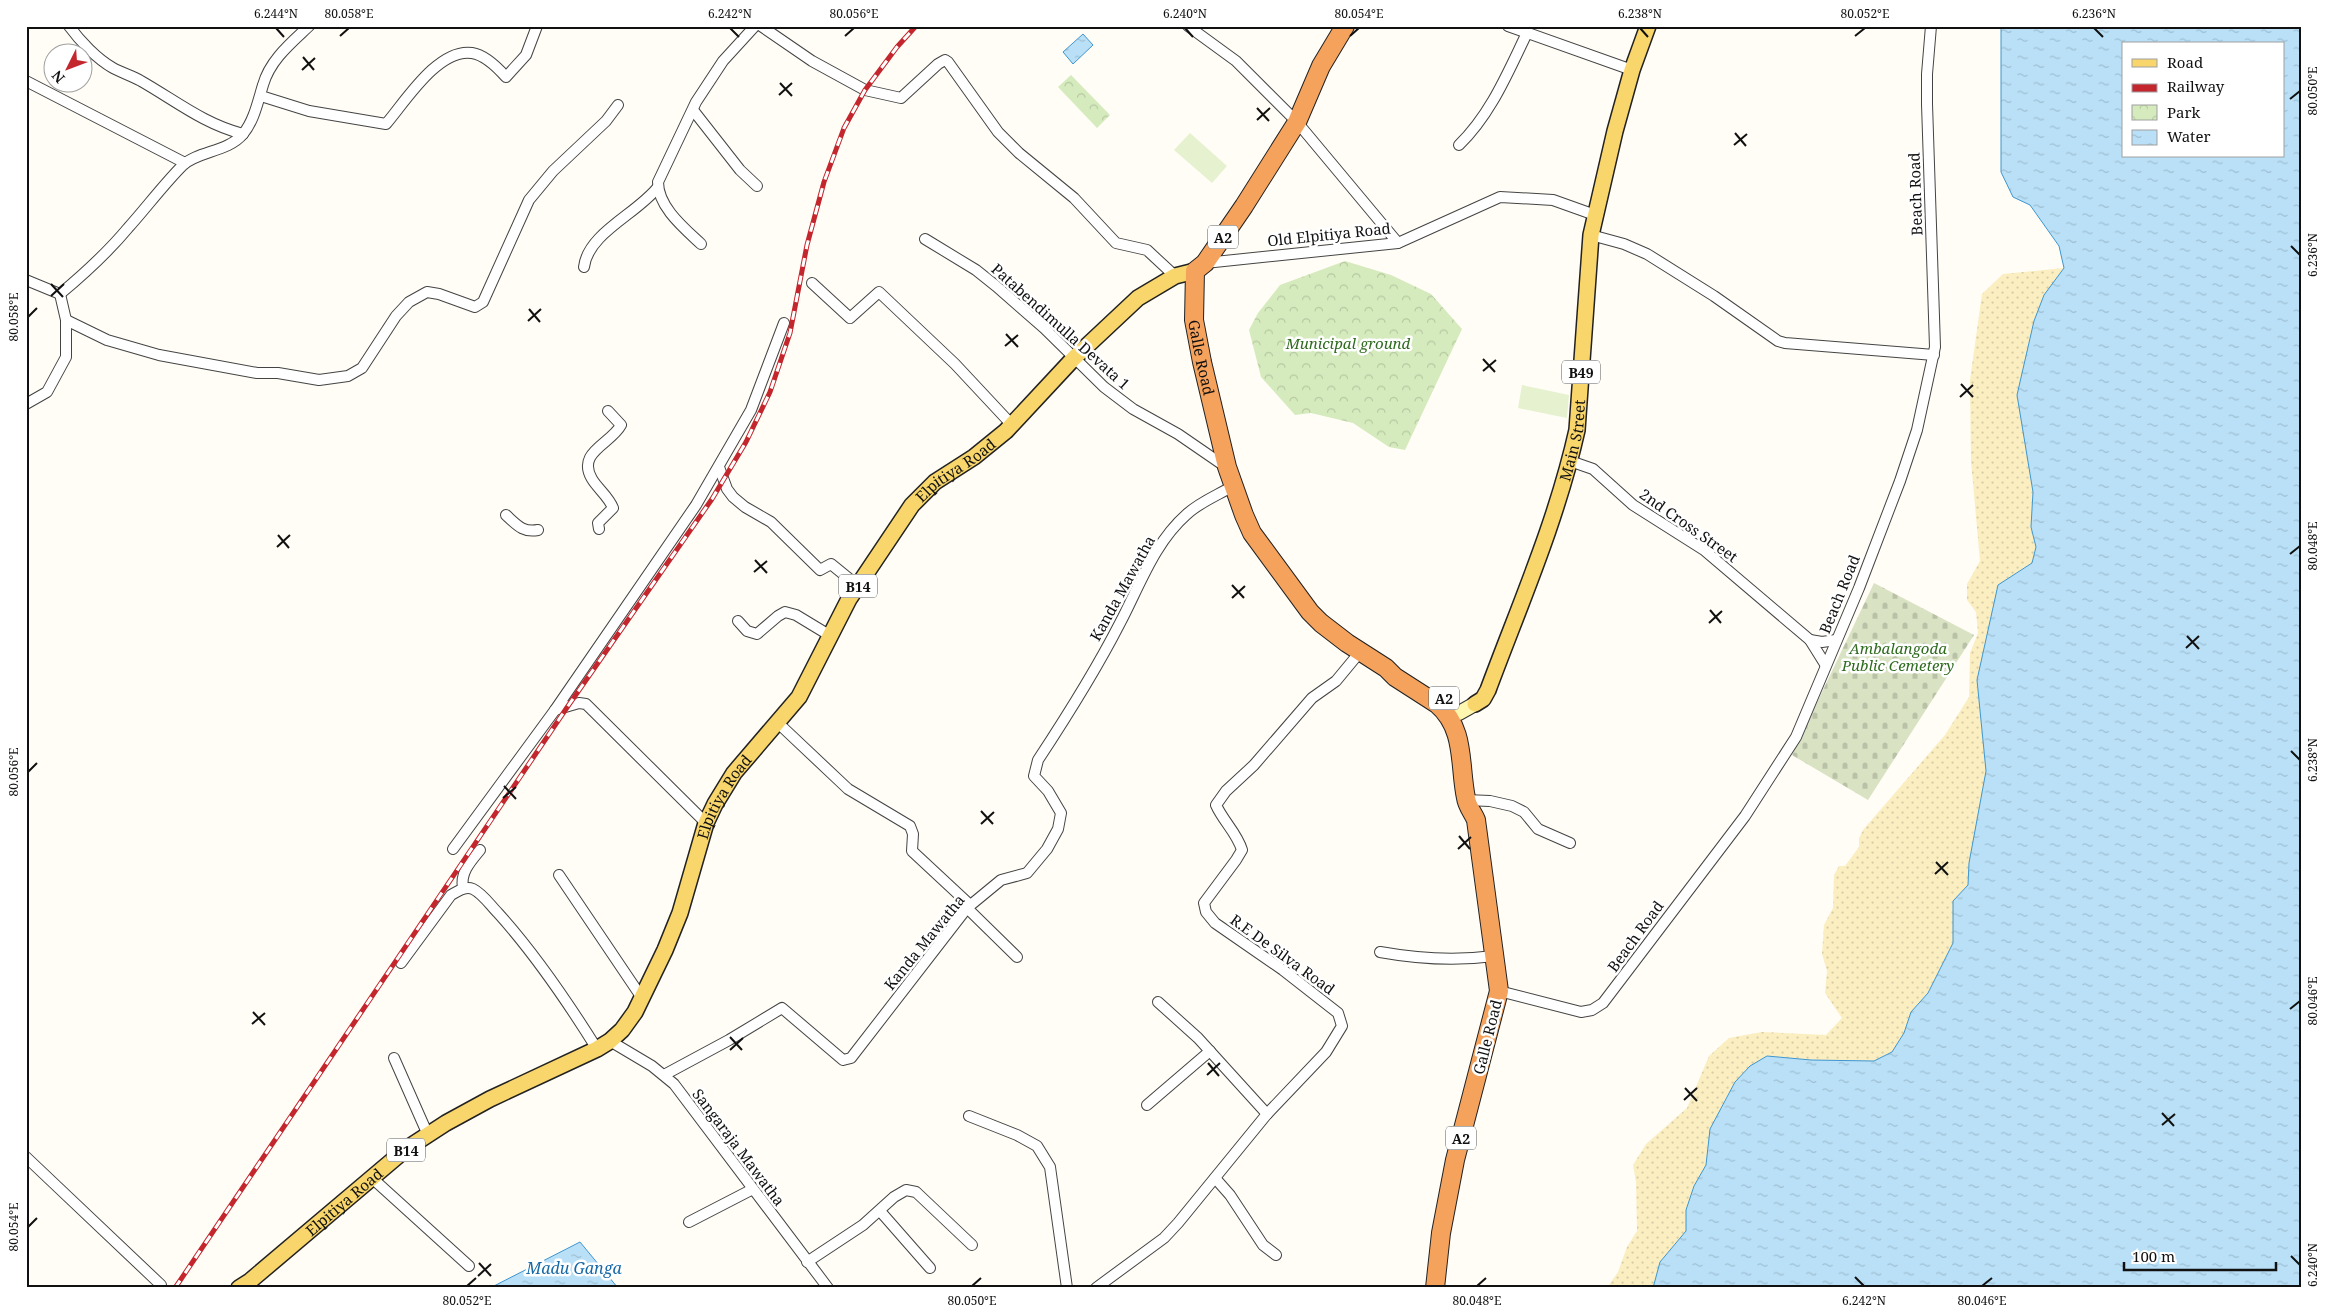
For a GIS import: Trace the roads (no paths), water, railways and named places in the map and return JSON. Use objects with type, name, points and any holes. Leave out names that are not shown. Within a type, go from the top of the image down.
[{"type":"highway","name":"A2","points":[[1200,267],[1244,206],[1296,122],[1321,66],[1344,26]]},
{"type":"highway","name":"Galle Road","points":[[1200,267],[1196,327],[1227,467],[1252,533],[1310,612],[1335,634],[1386,668],[1395,677],[1430,699],[1449,715],[1456,731],[1462,756],[1466,800],[1476,820],[1499,991],[1454,1160],[1441,1233],[1435,1288]]},
{"type":"highway","name":"Galle Road","points":[[1386,668],[1398,670],[1439,695],[1459,713],[1464,726],[1466,745],[1462,756]]},
{"type":"main road","name":"Main Street","points":[[1475,704],[1483,699],[1488,690],[1549,531],[1570,461],[1577,430],[1591,235],[1632,70],[1648,26]]},
{"type":"main road","name":"Elpitiya Road","points":[[239,1288],[406,1149],[490,1099],[603,1045],[626,1024],[642,998],[680,913],[706,823],[734,773],[799,697],[829,635],[858,586],[912,505],[935,482],[974,457],[1012,424],[1074,358],[1138,298],[1175,276],[1200,267]]},
{"type":"street","points":[[69,26],[78,38],[112,68],[141,81],[188,112],[223,129],[243,134]]},
{"type":"street","points":[[60,294],[91,267],[128,229],[185,163],[224,147],[243,134],[261,96],[263,84],[272,66],[287,45],[309,26]]},
{"type":"street","points":[[261,96],[309,111],[386,124],[428,74],[441,63],[457,56],[472,53],[486,58],[506,77],[526,55],[537,26]]},
{"type":"street","points":[[702,244],[662,203],[658,193],[658,182],[693,110],[723,61],[755,26]]},
{"type":"street","points":[[761,26],[812,61],[866,90],[901,98],[938,64],[945,60],[998,132],[1019,153],[1074,198],[1116,243],[1147,250],[1175,276]]},
{"type":"street","points":[[1188,26],[1236,61],[1296,122],[1398,243]]},
{"type":"street","points":[[1508,26],[1632,70]]},
{"type":"street","name":"Beach Road","points":[[1499,991],[1581,1012],[1592,1010],[1603,1003],[1696,878],[1714,858],[1769,781],[1796,737],[1900,481],[1917,430],[1934,355],[1926,74],[1931,26]]},
{"type":"street","points":[[1459,145],[1473,131],[1501,87],[1527,33]]},
{"type":"street","points":[[26,81],[185,163]]},
{"type":"street","points":[[66,320],[97,336],[121,345],[202,364],[223,365],[258,373],[278,373],[318,380],[348,376],[362,368],[403,308],[427,292],[439,294],[475,307],[483,302],[528,200],[552,171],[606,121],[618,105]]},
{"type":"street","points":[[693,110],[740,170],[757,186]]},
{"type":"street","points":[[584,267],[590,248],[598,238],[635,210],[658,187]]},
{"type":"street","name":"Old Elpitiya Road","points":[[1200,267],[1398,243],[1500,197],[1553,200],[1595,215]]},
{"type":"street","points":[[1591,235],[1624,244],[1647,254],[1714,296],[1778,341],[1792,344],[1934,355]]},
{"type":"street","name":"Patabendimulla Devata 1","points":[[926,240],[976,270],[1044,328],[1104,387],[1133,409],[1178,434],[1227,467]]},
{"type":"street","points":[[26,280],[60,294]]},
{"type":"street","points":[[812,283],[850,318],[879,292],[954,364],[1012,424]]},
{"type":"street","points":[[26,404],[48,392],[66,357],[66,320],[60,294]]},
{"type":"street","points":[[453,849],[556,710],[696,506],[751,410],[784,323]]},
{"type":"street","points":[[599,529],[598,523],[613,508],[591,478],[588,463],[592,453],[621,425],[608,411]]},
{"type":"street","name":"2nd Cross Street","points":[[1570,461],[1593,469],[1633,505],[1704,550],[1810,640],[1825,664]]},
{"type":"street","points":[[719,467],[727,489],[740,503],[771,522],[820,570],[831,564],[858,586]]},
{"type":"street","name":"Kanda Mawatha","points":[[664,1075],[729,1040],[782,1008],[843,1060],[851,1058],[969,907],[1001,880],[1027,873],[1047,849],[1058,829],[1061,814],[1048,791],[1034,776],[1038,760],[1091,675],[1120,624],[1148,564],[1162,543],[1187,514],[1233,486]]},
{"type":"street","points":[[506,515],[523,530],[530,532],[538,530]]},
{"type":"street","points":[[738,621],[747,631],[757,634],[785,612],[796,615],[829,635]]},
{"type":"street","points":[[1810,640],[1822,642],[1836,640]]},
{"type":"street","name":"R.E De Silva Road","points":[[1096,1288],[1164,1238],[1267,1114],[1326,1052],[1342,1026],[1338,1013],[1283,970],[1215,923],[1206,912],[1204,903],[1242,850],[1216,805],[1226,791],[1254,765],[1312,698],[1336,681],[1360,652]]},
{"type":"street","points":[[556,710],[579,703],[586,704],[706,823]]},
{"type":"street","name":"Main Street","points":[[1459,713],[1475,704]]},
{"type":"street","points":[[777,722],[848,789],[910,826],[913,834],[912,851],[1017,957]]},
{"type":"street","points":[[1466,800],[1490,801],[1512,806],[1524,812],[1538,829],[1570,842]]},
{"type":"street","points":[[463,888],[461,878],[468,865],[480,850]]},
{"type":"street","points":[[559,875],[642,998]]},
{"type":"street","points":[[401,964],[451,895],[463,888],[472,889],[482,896],[508,924],[603,1045]]},
{"type":"street","points":[[1380,952],[1442,960],[1494,956]]},
{"type":"street","points":[[1158,1002],[1210,1051],[1267,1114]]},
{"type":"street","name":"Sangaraja Mawatha","points":[[603,1045],[652,1066],[664,1075],[679,1092],[751,1190],[828,1288]]},
{"type":"street","points":[[1147,1105],[1210,1051]]},
{"type":"street","points":[[394,1058],[428,1135]]},
{"type":"street","points":[[969,1116],[1017,1135],[1037,1146],[1050,1167],[1067,1288]]},
{"type":"street","points":[[26,1157],[161,1285]]},
{"type":"street","points":[[372,1178],[469,1266]]},
{"type":"street","points":[[1215,1178],[1230,1195],[1263,1245],[1276,1254]]},
{"type":"street","points":[[689,1222],[751,1190]]},
{"type":"street","points":[[807,1262],[864,1225],[894,1197],[906,1190],[916,1192],[972,1245]]},
{"type":"street","points":[[880,1211],[930,1268]]},
{"type":"water","points":[[2001,26],[2301,26],[2301,1288],[1653,1288],[1660,1262],[1686,1231],[1686,1210],[1694,1186],[1706,1165],[1710,1129],[1735,1082],[1750,1066],[1767,1056],[1811,1060],[1874,1061],[1892,1052],[1904,1033],[1911,1012],[1928,993],[1953,943],[1953,901],[1968,885],[1969,863],[1986,771],[1977,680],[1998,585],[2032,563],[2036,547],[2031,527],[2033,492],[2017,395],[2034,321],[2044,295],[2064,268],[2059,246],[2030,205],[2013,197],[2001,172]]},
{"type":"water","points":[[1083,34],[1093,45],[1073,64],[1063,52]]},
{"type":"water","name":"Madu Ganga","points":[[580,1242],[618,1288],[490,1288]]},
{"type":"railway","points":[[175,1288],[568,706],[712,499],[746,442],[770,392],[790,333],[807,245],[824,182],[844,128],[865,90],[897,47],[916,26]]},
{"type":"park label","name":"Municipal ground","points":[[1348,343]]},
{"type":"park label","name":"Ambalangoda Public Cemetery","points":[[1898,656]]}]
